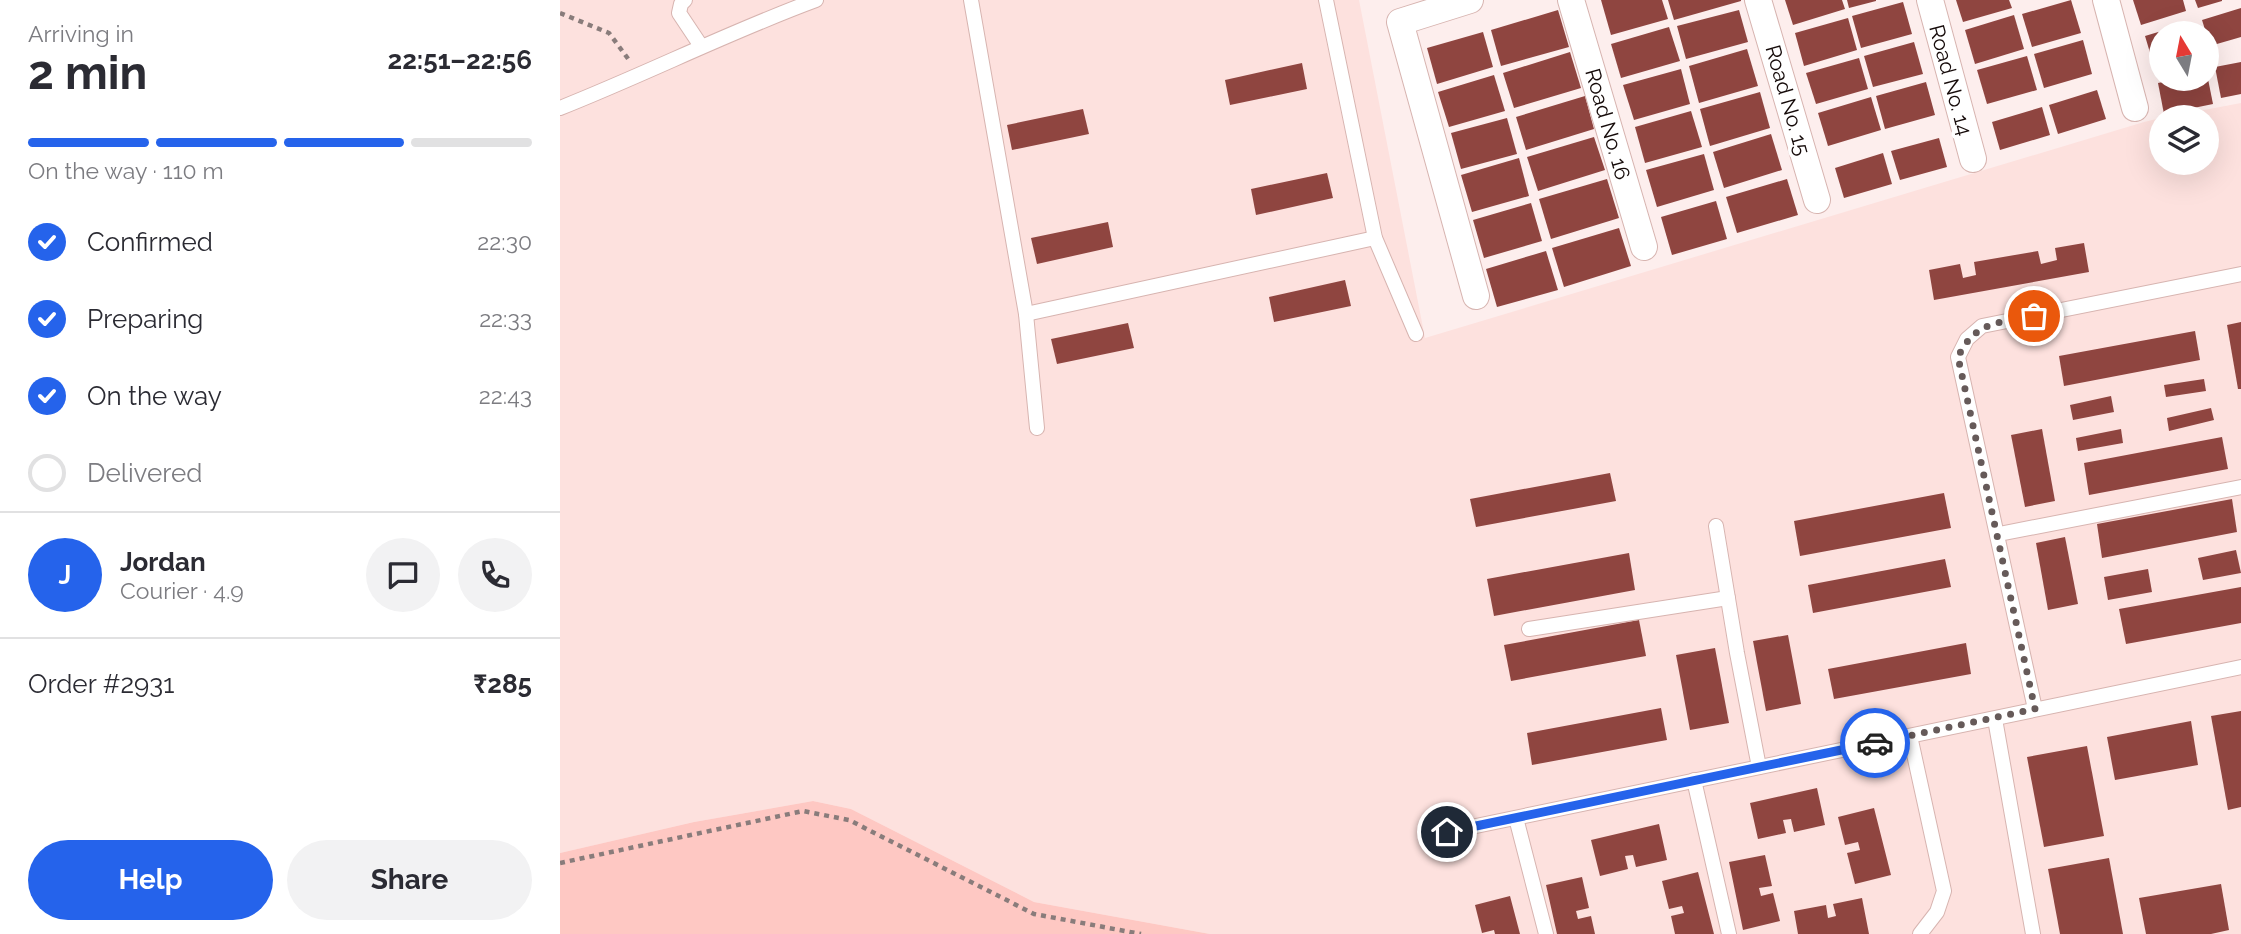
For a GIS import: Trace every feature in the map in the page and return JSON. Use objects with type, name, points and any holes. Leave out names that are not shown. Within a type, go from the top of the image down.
[{"type":"street","points":[[1470,0],[1400,22],[1476,296]]},
{"type":"street","name":"Road No. 16","points":[[1572,0],[1644,247]]},
{"type":"street","name":"Road No. 15","points":[[1758,0],[1817,200]]},
{"type":"street","name":"Road No. 14","points":[[1930,0],[1973,159]]},
{"type":"street","points":[[2106,0],[2135,108]]},
{"type":"lane","points":[[685,0],[679,13],[701,46]]},
{"type":"lane","points":[[560,108],[640,76],[788,5],[816,0]]},
{"type":"lane","points":[[971,0],[1026,314],[1037,428]]},
{"type":"lane","points":[[1325,0],[1375,239],[1416,334]]},
{"type":"lane","points":[[1026,314],[1375,239]]},
{"type":"lane","points":[[2035,709],[1999,534],[1958,357],[1966,338],[1982,326],[2241,274]]},
{"type":"lane","points":[[1999,534],[2241,488]]},
{"type":"lane","points":[[1716,526],[1759,767]]},
{"type":"lane","points":[[1529,629],[1728,598]]},
{"type":"lane","points":[[1447,832],[2241,667]]},
{"type":"lane","points":[[1995,719],[2034,934]]},
{"type":"lane","points":[[1910,736],[1944,891],[1937,912],[1920,934]]},
{"type":"lane","points":[[1694,780],[1730,934]]},
{"type":"lane","points":[[1516,818],[1546,934]]},
{"type":"path","points":[[560,13],[609,33],[640,76]]},
{"type":"path","points":[[560,863],[803,811],[849,820],[1034,914],[1141,934]]},
{"type":"shaded area","points":[[560,0],[1359,0],[1425,338],[2149,121],[2149,175],[2219,175],[2219,107],[2241,103],[2241,934],[1210,934],[1034,902],[851,809],[813,801],[694,822],[560,853]]},
{"type":"shaded area","points":[[813,801],[851,809],[1034,902],[1210,934],[560,934],[560,853],[694,822]]},
{"type":"building","points":[[1601,0],[1662,0],[1668,19],[1611,35]]},
{"type":"building","points":[[1668,0],[1741,0],[1741,1],[1674,20]]},
{"type":"building","points":[[1785,0],[1842,0],[1845,9],[1793,25]]},
{"type":"building","points":[[1847,0],[1876,0],[1876,1],[1849,8]]},
{"type":"building","points":[[1956,0],[2009,0],[2012,8],[1963,22]]},
{"type":"building","points":[[2071,0],[2081,33],[2032,47],[2022,14]]},
{"type":"building","points":[[2133,0],[2183,0],[2186,11],[2141,25]]},
{"type":"building","points":[[2195,0],[2222,0],[2222,1],[2198,8]]},
{"type":"building","points":[[1903,2],[1912,34],[1861,48],[1852,16]]},
{"type":"building","points":[[2241,8],[2241,37],[2219,43],[2219,21],[2202,20]]},
{"type":"building","points":[[1558,10],[1569,47],[1501,66],[1491,30]]},
{"type":"building","points":[[1739,10],[1748,42],[1686,59],[1677,26]]},
{"type":"building","points":[[2014,15],[2024,49],[1975,64],[1965,30]]},
{"type":"building","points":[[1848,18],[1857,50],[1804,66],[1795,33]]},
{"type":"building","points":[[1669,27],[1680,61],[1621,78],[1611,44]]},
{"type":"building","points":[[1483,32],[1493,67],[1437,84],[1427,48]]},
{"type":"building","points":[[2083,40],[2092,74],[2044,88],[2034,54]]},
{"type":"building","points":[[1914,42],[1923,74],[1873,87],[1864,56]]},
{"type":"building","points":[[1747,49],[1758,86],[1699,103],[1689,66]]},
{"type":"building","points":[[1570,52],[1581,88],[1514,108],[1503,73]]},
{"type":"building","points":[[2027,56],[2037,90],[1987,104],[1977,70]]},
{"type":"building","points":[[1859,58],[1868,89],[1816,104],[1806,73]]},
{"type":"building","points":[[2241,62],[2241,94],[2221,98],[2219,66]]},
{"type":"building","points":[[1302,63],[1307,89],[1230,105],[1225,80]]},
{"type":"building","points":[[1681,69],[1690,104],[1634,120],[1623,85]]},
{"type":"building","points":[[1494,75],[1505,111],[1449,127],[1438,92]]},
{"type":"building","points":[[1926,82],[1935,115],[1885,129],[1876,96]]},
{"type":"building","points":[[2097,90],[2106,119],[2058,134],[2049,105]]},
{"type":"building","points":[[2160,91],[2210,91],[2213,104],[2208,105],[2162,105]]},
{"type":"building","points":[[1760,92],[1770,128],[1710,146],[1700,109]]},
{"type":"building","points":[[1585,96],[1594,129],[1526,150],[1516,117]]},
{"type":"building","points":[[1871,97],[1881,130],[1828,146],[1818,113]]},
{"type":"building","points":[[2042,107],[2050,135],[2000,150],[1992,122]]},
{"type":"building","points":[[1083,109],[1089,134],[1012,150],[1007,125]]},
{"type":"building","points":[[1691,111],[1702,147],[1645,163],[1635,127]]},
{"type":"building","points":[[1507,118],[1517,154],[1461,169],[1451,133]]},
{"type":"building","points":[[1771,134],[1782,170],[1724,188],[1713,152]]},
{"type":"building","points":[[1594,137],[1605,170],[1538,191],[1527,157]]},
{"type":"building","points":[[1939,138],[1947,167],[1900,180],[1891,151]]},
{"type":"building","points":[[1883,153],[1892,184],[1844,198],[1835,168]]},
{"type":"building","points":[[1704,154],[1714,190],[1657,207],[1646,170]]},
{"type":"building","points":[[1519,158],[1529,196],[1472,212],[1461,175]]},
{"type":"building","points":[[1327,173],[1333,198],[1256,215],[1251,189]]},
{"type":"building","points":[[1607,179],[1619,218],[1551,239],[1539,199]]},
{"type":"building","points":[[1787,179],[1798,215],[1737,233],[1726,197]]},
{"type":"building","points":[[1716,201],[1727,239],[1672,255],[1661,217]]},
{"type":"building","points":[[1531,203],[1542,241],[1484,258],[1473,220]]},
{"type":"building","points":[[1108,222],[1113,247],[1037,264],[1031,238]]},
{"type":"building","points":[[1619,228],[1631,266],[1564,287],[1552,248]]},
{"type":"building","points":[[2084,243],[2089,272],[1934,300],[1929,270],[1960,264],[1963,278],[1976,275],[1974,262],[2038,251],[2041,264],[2057,260],[2055,248]]},
{"type":"building","points":[[1546,251],[1558,290],[1497,307],[1486,269]]},
{"type":"building","points":[[1345,280],[1351,306],[1274,322],[1269,297]]},
{"type":"building","points":[[2241,322],[2241,389],[2238,389],[2227,325]]},
{"type":"building","points":[[1128,323],[1134,348],[1057,364],[1051,339]]},
{"type":"building","points":[[2195,331],[2200,360],[2064,386],[2059,356]]},
{"type":"building","points":[[2204,379],[2206,391],[2166,397],[2164,385]]},
{"type":"building","points":[[2111,396],[2114,412],[2073,420],[2070,405]]},
{"type":"building","points":[[2211,408],[2214,420],[2169,431],[2167,418]]},
{"type":"building","points":[[2042,429],[2055,501],[2025,507],[2011,435]]},
{"type":"building","points":[[2121,429],[2123,443],[2078,451],[2076,438]]},
{"type":"building","points":[[2222,437],[2228,469],[2089,495],[2084,463]]},
{"type":"building","points":[[1610,473],[1616,501],[1476,527],[1470,499]]},
{"type":"building","points":[[1944,493],[1951,528],[1800,556],[1794,521]]},
{"type":"building","points":[[2232,499],[2237,532],[2102,558],[2097,524]]},
{"type":"building","points":[[2065,537],[2078,604],[2048,610],[2036,543]]},
{"type":"building","points":[[2236,550],[2241,573],[2203,580],[2198,558]]},
{"type":"building","points":[[1629,553],[1635,590],[1494,616],[1487,579]]},
{"type":"building","points":[[1945,559],[1951,587],[1813,613],[1808,585]]},
{"type":"building","points":[[2148,569],[2152,592],[2108,600],[2104,577]]},
{"type":"building","points":[[2241,587],[2241,623],[2126,644],[2119,609]]},
{"type":"building","points":[[1639,620],[1646,656],[1511,681],[1504,645]]},
{"type":"building","points":[[1788,635],[1801,704],[1766,711],[1753,641]]},
{"type":"building","points":[[1966,643],[1971,674],[1834,699],[1828,669]]},
{"type":"building","points":[[1715,648],[1729,723],[1690,730],[1676,655]]},
{"type":"building","points":[[1661,708],[1667,740],[1532,765],[1527,733]]},
{"type":"building","points":[[2241,711],[2241,807],[2228,810],[2211,716]]},
{"type":"building","points":[[2191,721],[2198,765],[2115,780],[2107,737]]},
{"type":"building","points":[[2087,746],[2104,836],[2044,847],[2027,757]]},
{"type":"building","points":[[1817,788],[1825,825],[1794,832],[1791,819],[1783,820],[1786,833],[1758,839],[1750,803]]},
{"type":"building","points":[[1874,808],[1891,875],[1855,884],[1847,853],[1860,850],[1858,842],[1845,845],[1838,817]]},
{"type":"building","points":[[1659,824],[1667,860],[1636,867],[1633,855],[1625,856],[1628,869],[1600,876],[1591,840]]},
{"type":"building","points":[[1765,855],[1772,886],[1759,888],[1761,896],[1773,893],[1780,921],[1743,930],[1729,862]]},
{"type":"building","points":[[2109,858],[2123,934],[2060,934],[2048,869]]},
{"type":"building","points":[[1698,872],[1714,934],[1675,934],[1671,916],[1684,913],[1682,906],[1669,909],[1662,881]]},
{"type":"building","points":[[1582,877],[1589,908],[1576,911],[1578,919],[1591,916],[1595,934],[1557,934],[1546,885]]},
{"type":"building","points":[[2221,884],[2229,930],[2211,934],[2146,934],[2139,898]]},
{"type":"building","points":[[1510,896],[1520,934],[1495,934],[1494,930],[1482,933],[1475,905]]},
{"type":"building","points":[[1862,898],[1869,934],[1798,934],[1794,911],[1826,905],[1828,918],[1836,916],[1833,904]]},
{"type":"way so far","points":[[1875,743],[2035,709],[1999,534],[1958,357],[1966,338],[1982,326],[2034,316]]},
{"type":"route","points":[[1447,832],[1875,743]]}]
